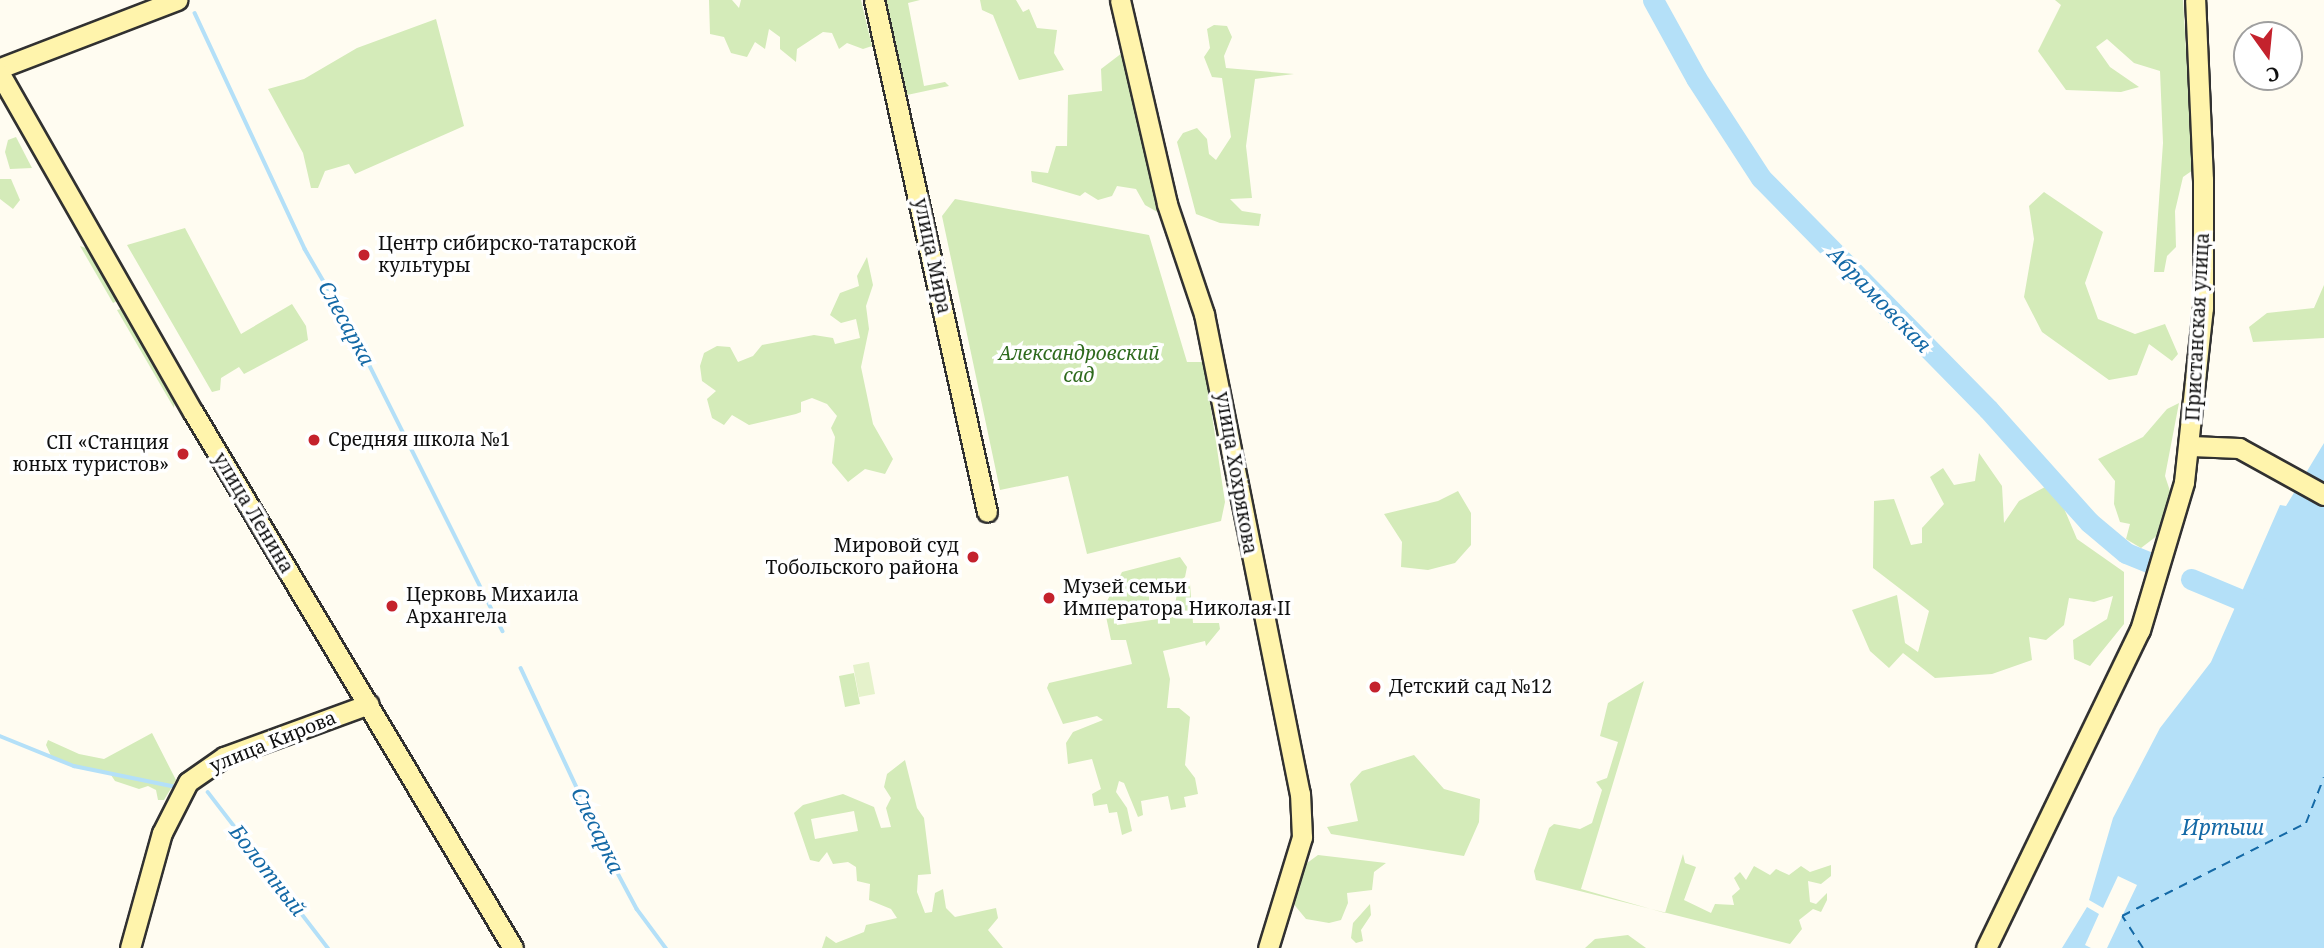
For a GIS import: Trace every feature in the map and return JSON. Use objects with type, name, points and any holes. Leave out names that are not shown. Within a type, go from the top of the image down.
[{"type":"main road","points":[[0,71],[177,0]]},
{"type":"main road","name":"улица Мира","points":[[874,0],[987,512]]},
{"type":"main road","name":"улица Хохрякова","points":[[1120,0],[1167,204],[1202,304],[1303,820],[1302,837],[1268,948]]},
{"type":"main road","name":"Пристанская улица","points":[[1986,948],[2140,629],[2172,533],[2191,446],[2200,364],[2204,241],[2195,0]]},
{"type":"main road","name":"улица Ленина","points":[[0,71],[193,412],[513,948]]},
{"type":"main road","points":[[2191,446],[2239,448],[2324,495]]},
{"type":"main road","name":"улица Кирова","points":[[131,948],[162,833],[188,782],[224,757],[369,704]]},
{"type":"green space","points":[[709,0],[732,0],[739,8],[741,0],[861,0],[872,46],[863,49],[847,43],[839,49],[832,33],[823,32],[797,49],[796,62],[780,49],[780,37],[769,29],[765,49],[755,42],[747,57],[731,53],[724,37],[710,34]]},
{"type":"green space","points":[[881,0],[920,0],[908,3],[924,86],[945,82],[949,86],[907,95],[900,92]]},
{"type":"green space","points":[[980,0],[1016,0],[1023,12],[1029,9],[1037,28],[1057,30],[1054,53],[1064,70],[1019,80],[993,15],[982,10]]},
{"type":"green space","points":[[2055,0],[2183,0],[2193,170],[2183,177],[2175,211],[2176,247],[2167,256],[2164,272],[2154,272],[2163,143],[2160,71],[2134,63],[2107,39],[2096,47],[2110,67],[2139,87],[2121,92],[2066,90],[2038,51],[2061,5]]},
{"type":"green space","points":[[436,19],[464,126],[355,174],[349,164],[325,171],[318,188],[311,188],[303,153],[268,89],[304,79],[357,48]]},
{"type":"green space","points":[[1214,25],[1227,26],[1232,37],[1224,56],[1226,68],[1294,74],[1255,79],[1246,146],[1252,198],[1230,199],[1242,211],[1261,214],[1259,226],[1220,223],[1196,214],[1177,142],[1183,133],[1197,128],[1207,139],[1209,154],[1216,160],[1231,137],[1222,78],[1212,77],[1204,57],[1210,48],[1207,29]]},
{"type":"green space","points":[[1122,53],[1161,214],[1145,205],[1136,189],[1117,186],[1112,196],[1098,200],[1085,192],[1080,196],[1032,182],[1031,171],[1048,173],[1056,146],[1067,146],[1068,95],[1102,91],[1101,69]]},
{"type":"green space","points":[[16,137],[32,168],[10,169],[5,152],[8,140]]},
{"type":"green space","points":[[0,179],[11,179],[20,200],[13,209],[0,199]]},
{"type":"green space","points":[[2044,192],[2103,232],[2085,283],[2098,319],[2135,334],[2165,324],[2178,354],[2172,361],[2149,344],[2137,375],[2109,380],[2042,332],[2024,297],[2034,239],[2029,206]]},
{"type":"green space","name":"Александровский сад","points":[[955,199],[1149,235],[1187,362],[1204,362],[1225,502],[1221,521],[1087,554],[1068,476],[1000,490],[942,216]]},
{"type":"green space","points":[[185,228],[241,334],[292,304],[306,326],[308,340],[244,374],[239,367],[221,378],[220,390],[212,392],[127,245]]},
{"type":"green space","points":[[80,246],[89,249],[119,300],[113,303]]},
{"type":"green space","points":[[867,257],[873,285],[866,306],[869,329],[861,367],[873,424],[893,459],[885,474],[865,469],[848,482],[832,463],[835,437],[831,428],[837,416],[827,404],[812,398],[801,402],[801,412],[796,414],[749,425],[732,415],[724,425],[712,418],[707,399],[716,391],[702,381],[700,366],[704,353],[717,346],[730,347],[738,362],[753,356],[762,345],[814,335],[833,338],[835,344],[860,338],[856,319],[841,323],[830,315],[840,293],[859,286],[857,276]]},
{"type":"green space","points":[[2324,285],[2324,338],[2253,342],[2249,327],[2267,313],[2314,308]]},
{"type":"green space","points":[[123,308],[175,398],[174,408],[117,310]]},
{"type":"green space","points":[[2179,403],[2165,476],[2170,491],[2167,517],[2162,532],[2141,548],[2126,539],[2130,524],[2120,522],[2114,504],[2115,481],[2098,459],[2143,437],[2167,409]]},
{"type":"green space","points":[[1979,453],[2002,486],[2004,523],[2019,501],[2045,487],[2063,506],[2077,539],[2124,572],[2124,624],[2090,666],[2074,659],[2073,640],[2107,619],[2113,596],[2094,602],[2069,598],[2064,625],[2046,640],[2029,637],[2032,660],[1992,674],[1935,678],[1903,653],[1889,668],[1870,651],[1852,610],[1897,595],[1905,643],[1918,652],[1929,611],[1873,568],[1874,501],[1894,499],[1911,545],[1922,543],[1922,528],[1944,504],[1930,477],[1943,468],[1954,485],[1975,481]]},
{"type":"green space","points":[[1458,491],[1471,513],[1471,545],[1455,563],[1428,570],[1401,567],[1402,542],[1384,514],[1438,501]]},
{"type":"green space","points":[[1180,557],[1187,567],[1185,577],[1175,584],[1149,586],[1149,606],[1139,605],[1136,611],[1115,617],[1117,625],[1172,617],[1178,590],[1190,584],[1193,623],[1219,623],[1220,629],[1206,646],[1205,641],[1163,651],[1170,679],[1167,708],[1179,708],[1190,717],[1185,765],[1195,778],[1198,794],[1184,797],[1186,807],[1171,810],[1168,796],[1141,801],[1143,815],[1138,817],[1124,783],[1119,781],[1116,792],[1127,808],[1132,831],[1122,835],[1117,812],[1109,813],[1107,804],[1094,806],[1092,794],[1101,789],[1092,759],[1068,764],[1066,743],[1073,732],[1103,720],[1097,716],[1063,724],[1047,688],[1049,683],[1132,664],[1126,640],[1111,640],[1104,607],[1122,572]]},
{"type":"green space","points":[[869,662],[875,694],[859,697],[853,665]]},
{"type":"green space","points":[[854,673],[860,704],[845,707],[839,676]]},
{"type":"green space","points":[[1644,681],[1581,889],[1650,909],[1536,880],[1534,871],[1549,828],[1554,824],[1580,829],[1592,823],[1602,790],[1596,782],[1607,778],[1618,742],[1600,736],[1608,703]]},
{"type":"green space","points":[[152,733],[176,780],[164,800],[158,800],[156,790],[148,786],[139,789],[115,781],[111,775],[66,764],[51,756],[46,745],[48,740],[79,754],[104,759]]},
{"type":"green space","points":[[1414,755],[1444,789],[1480,799],[1479,822],[1464,856],[1331,834],[1327,827],[1358,821],[1350,784],[1362,771]]},
{"type":"green space","points":[[905,760],[917,808],[924,818],[931,874],[918,875],[917,892],[925,913],[932,912],[935,893],[943,889],[946,908],[955,917],[996,908],[998,918],[988,930],[1003,948],[822,948],[826,936],[836,943],[864,932],[866,925],[897,918],[891,909],[869,900],[870,884],[857,881],[856,867],[848,862],[833,864],[827,852],[819,862],[810,860],[794,813],[803,805],[843,794],[874,807],[881,828],[891,827],[886,808],[891,798],[884,787],[887,774]],"holes":[[[854,811],[858,831],[815,839],[811,819]]]},
{"type":"green space","points":[[1683,854],[1685,863],[1696,867],[1684,900],[1711,913],[1715,904],[1734,905],[1732,896],[1740,889],[1734,878],[1740,872],[1746,880],[1754,866],[1770,875],[1776,869],[1789,875],[1801,866],[1810,872],[1831,865],[1831,876],[1821,884],[1808,881],[1810,902],[1816,904],[1827,893],[1827,900],[1821,912],[1813,909],[1799,920],[1802,929],[1790,944],[1665,913]]},
{"type":"green space","points":[[1318,855],[1386,863],[1374,872],[1372,890],[1347,893],[1348,903],[1341,920],[1329,923],[1306,919],[1292,902],[1300,888],[1303,866]]},
{"type":"green space","points":[[1370,904],[1371,915],[1361,930],[1363,941],[1356,943],[1351,938],[1353,923]]},
{"type":"green space","points":[[1628,935],[1646,948],[1585,948],[1595,939]]},
{"type":"water","name":"Иртыш","points":[[2324,443],[2324,948],[2107,948],[2137,885],[2118,876],[2103,908],[2089,900],[2113,818],[2160,728],[2211,662],[2280,505],[2286,506]]},
{"type":"water","points":[[2087,907],[2099,914],[2085,945],[2091,948],[2062,948]]},
{"type":"waterway","name":"Абрамовская","points":[[1653,0],[1696,78],[1761,178],[1988,409],[2089,522],[2126,553],[2148,562]]},
{"type":"waterway","name":"Слесарка","points":[[195,13],[305,249],[351,328],[503,631]]},
{"type":"waterway","name":"Абрамовская","points":[[2191,579],[2263,609]]},
{"type":"waterway","name":"Слесарка","points":[[521,668],[613,864],[637,909],[666,948]]},
{"type":"waterway","name":"Болотный","points":[[0,736],[74,766],[176,787]]},
{"type":"waterway","name":"Болотный","points":[[208,792],[328,948]]},
{"type":"ferry route","points":[[2143,948],[2122,916],[2306,823],[2324,777]]},
{"type":"place","name":"Центр сибирско-татарской культуры","points":[[364,255]]},
{"type":"place","name":"Средняя школа №1","points":[[314,440]]},
{"type":"place","name":"СП «Станция юных туристов»","points":[[183,454]]},
{"type":"place","name":"Мировой суд Тобольского района","points":[[973,557]]},
{"type":"place","name":"Музей семьи Императора Николая II","points":[[1049,598]]},
{"type":"place","name":"Церковь Михаила Архангела","points":[[392,606]]},
{"type":"place","name":"Детский сад №12","points":[[1375,687]]}]
